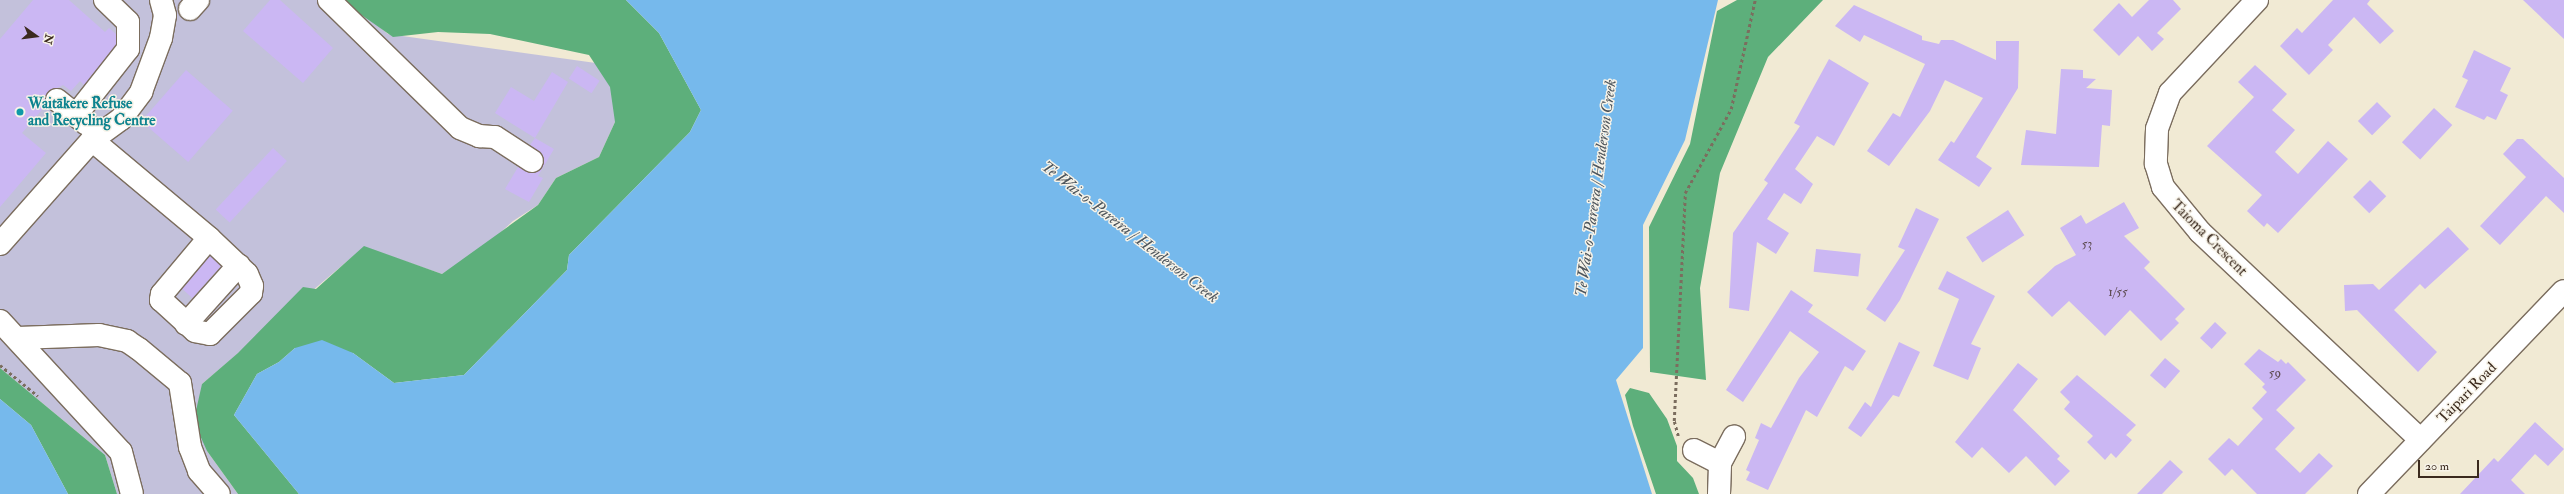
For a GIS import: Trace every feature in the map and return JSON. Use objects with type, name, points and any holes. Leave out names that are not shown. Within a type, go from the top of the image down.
[{"type":"street","points":[[76,115],[128,49],[128,22],[105,0]]},
{"type":"street","points":[[0,244],[96,137],[121,118],[141,92],[153,64],[165,15],[161,0]]},
{"type":"street","points":[[329,0],[460,128],[479,136],[495,137],[532,161]]},
{"type":"street","name":"Taioma Crescent","points":[[2256,0],[2170,93],[2157,129],[2156,164],[2163,188],[2200,232],[2421,440]]},
{"type":"street","points":[[57,100],[76,115],[96,137],[209,238],[239,265],[252,286],[245,300],[210,334],[195,331],[186,324],[164,305],[162,294],[209,238]]},
{"type":"street","name":"Taipari Road","points":[[2369,494],[2564,291]]},
{"type":"street","points":[[0,321],[18,338],[121,452],[132,494]]},
{"type":"street","points":[[18,338],[98,335],[127,341],[139,349],[180,384],[190,447],[199,471],[219,494]]},
{"type":"street","points":[[1719,494],[1720,464],[1734,437]]},
{"type":"street","points":[[1688,446],[1720,464]]},
{"type":"path","points":[[1688,446],[1674,421],[1684,193],[1731,109],[1755,0]]},
{"type":"shaded area","name":"Waitākere Refuse and Recycling Centre","points":[[0,0],[348,0],[388,34],[653,71],[615,122],[599,157],[556,178],[538,205],[513,221],[487,245],[442,274],[364,247],[202,384],[207,451],[238,494],[117,494],[105,455],[0,368]]},
{"type":"green space","points":[[340,0],[626,0],[659,33],[701,110],[690,132],[569,255],[567,270],[464,375],[394,383],[353,353],[295,348],[279,362],[257,374],[234,415],[299,494],[238,494],[207,451],[198,431],[195,415],[202,384],[238,353],[303,287],[316,289],[364,246],[442,274],[538,205],[556,178],[599,157],[615,122],[610,87],[589,55],[490,34],[438,32],[393,37]]},
{"type":"green space","points":[[1737,0],[1823,0],[1768,57],[1720,173],[1700,288],[1706,380],[1650,372],[1649,227],[1690,144],[1717,11]]},
{"type":"green space","points":[[0,368],[105,455],[117,494],[68,494],[31,425],[0,399]]},
{"type":"green space","points":[[1630,388],[1649,393],[1667,419],[1677,446],[1677,461],[1693,478],[1699,494],[1656,494],[1633,426],[1625,395]]},
{"type":"water","name":"Te Wai-o-Pareira / Henderson Creek","points":[[626,0],[1718,0],[1685,140],[1643,225],[1643,348],[1616,380],[1652,494],[299,494],[234,415],[257,374],[279,362],[295,348],[322,340],[353,353],[394,383],[464,375],[567,270],[569,255],[690,132],[701,110],[659,33]]},
{"type":"water","points":[[0,399],[31,425],[68,494],[0,494]]},
{"type":"building","name":"Waitākere Refuse and Recycling Centre","points":[[33,0],[69,0],[105,32],[109,28],[116,34],[116,45],[84,85],[80,81],[71,91],[63,85],[47,93],[46,105],[22,133],[46,153],[0,207],[0,39]]},
{"type":"building","points":[[270,0],[280,0],[333,48],[303,83],[243,31]]},
{"type":"building","points":[[2149,0],[2173,0],[2181,9],[2157,33],[2164,39],[2152,51],[2138,36],[2119,56],[2093,30],[2119,3],[2132,17]]},
{"type":"building","points":[[2333,0],[2370,0],[2367,4],[2394,31],[2380,44],[2354,17],[2328,45],[2333,50],[2309,75],[2280,46],[2297,28],[2302,33]]},
{"type":"building","points":[[2523,0],[2564,0],[2564,39]]},
{"type":"building","points":[[1854,5],[1922,36],[1922,40],[1939,44],[1941,40],[1953,40],[1996,60],[1996,41],[2019,41],[2018,88],[1976,157],[1992,168],[1979,187],[1938,160],[1951,141],[1954,143],[1983,98],[1945,80],[1930,111],[1889,166],[1867,151],[1893,113],[1900,117],[1925,64],[1864,35],[1860,42],[1835,26]]},
{"type":"building","points":[[2474,50],[2511,68],[2500,91],[2508,95],[2496,120],[2487,116],[2484,120],[2455,107],[2468,80],[2462,77]]},
{"type":"building","points":[[1829,59],[1869,83],[1834,146],[1817,136],[1795,169],[1813,184],[1801,204],[1784,193],[1767,219],[1789,233],[1776,254],[1757,242],[1749,311],[1729,308],[1733,233],[1768,183],[1764,180],[1800,126],[1794,123]]},
{"type":"building","points":[[2255,65],[2287,94],[2272,110],[2295,130],[2275,152],[2298,174],[2328,141],[2348,159],[2278,233],[2267,223],[2264,227],[2247,211],[2262,195],[2207,146],[2254,97],[2238,82]]},
{"type":"building","points":[[577,66],[600,81],[591,93],[569,79]]},
{"type":"building","points":[[2061,69],[2083,70],[2083,78],[2096,79],[2086,88],[2112,90],[2110,126],[2102,125],[2099,167],[2021,165],[2026,130],[2056,134]]},
{"type":"building","points":[[186,70],[233,111],[188,162],[141,121]]},
{"type":"building","points":[[552,72],[568,82],[535,138],[495,113],[511,87],[534,101]]},
{"type":"building","points":[[2377,102],[2391,116],[2372,135],[2358,121]]},
{"type":"building","points":[[2434,108],[2452,125],[2420,159],[2402,142]]},
{"type":"building","points":[[535,138],[554,149],[538,176],[543,178],[529,202],[505,189],[518,167],[532,173],[543,167],[543,155],[530,145]]},
{"type":"building","points":[[2517,139],[2523,139],[2564,178],[2564,213],[2546,196],[2500,245],[2480,226],[2526,177],[2503,154]]},
{"type":"building","points":[[273,148],[287,161],[230,222],[216,209]]},
{"type":"building","points":[[2370,180],[2386,196],[2369,213],[2353,197]]},
{"type":"building","points":[[2124,202],[2139,228],[2124,236],[2150,262],[2144,268],[2185,309],[2175,319],[2179,323],[2161,341],[2130,310],[2105,336],[2069,301],[2052,317],[2027,292],[2055,266],[2076,255],[2060,228],[2081,215],[2086,224]]},
{"type":"building","points":[[1916,208],[1939,219],[1900,300],[1885,322],[1866,309],[1905,250],[1898,247]]},
{"type":"building","points":[[2008,210],[2024,235],[1982,262],[1966,237]]},
{"type":"building","points":[[2448,227],[2469,249],[2425,289],[2420,284],[2394,310],[2437,352],[2418,372],[2357,310],[2345,311],[2344,285],[2373,284],[2379,290]]},
{"type":"building","points":[[1816,249],[1861,254],[1858,277],[1814,272]]},
{"type":"building","points":[[210,256],[221,266],[192,298],[181,288]]},
{"type":"building","points":[[1947,271],[1995,296],[1971,344],[1981,348],[1968,380],[1933,366],[1959,299],[1938,289]]},
{"type":"building","points":[[1791,290],[1813,305],[1808,312],[1866,351],[1853,371],[1845,366],[1817,417],[1806,410],[1768,490],[1746,480],[1750,472],[1746,470],[1759,440],[1755,438],[1761,423],[1771,428],[1799,378],[1819,352],[1790,331],[1743,402],[1726,390]]},
{"type":"building","points":[[2215,322],[2227,333],[2212,349],[2200,338]]},
{"type":"building","points":[[1899,342],[1920,352],[1899,397],[1893,395],[1861,437],[1848,428],[1865,402],[1871,407]]},
{"type":"building","points":[[2259,349],[2278,362],[2281,359],[2286,364],[2288,362],[2306,380],[2276,410],[2295,428],[2275,449],[2300,473],[2319,453],[2333,466],[2305,494],[2257,494],[2232,469],[2225,476],[2208,459],[2229,438],[2238,446],[2263,419],[2252,408],[2267,392],[2262,387],[2265,384],[2244,364]]},
{"type":"building","points":[[2165,358],[2180,371],[2165,388],[2150,375]]},
{"type":"building","points":[[2018,363],[2038,379],[2013,410],[2060,456],[2057,459],[2070,471],[2055,486],[2026,456],[2009,473],[1982,447],[1972,458],[1955,442]]},
{"type":"building","points":[[2077,375],[2136,425],[2126,435],[2132,440],[2116,458],[2111,453],[2105,460],[2087,442],[2093,436],[2064,409],[2070,402],[2060,392]]},
{"type":"building","points":[[2535,422],[2564,449],[2548,466],[2535,454],[2511,480],[2525,494],[2460,494],[2494,458],[2498,462]]},
{"type":"building","points":[[2170,460],[2183,472],[2162,494],[2137,494]]},
{"type":"place","name":"Waitākere Refuse and Recycling Centre","points":[[20,112]]}]
